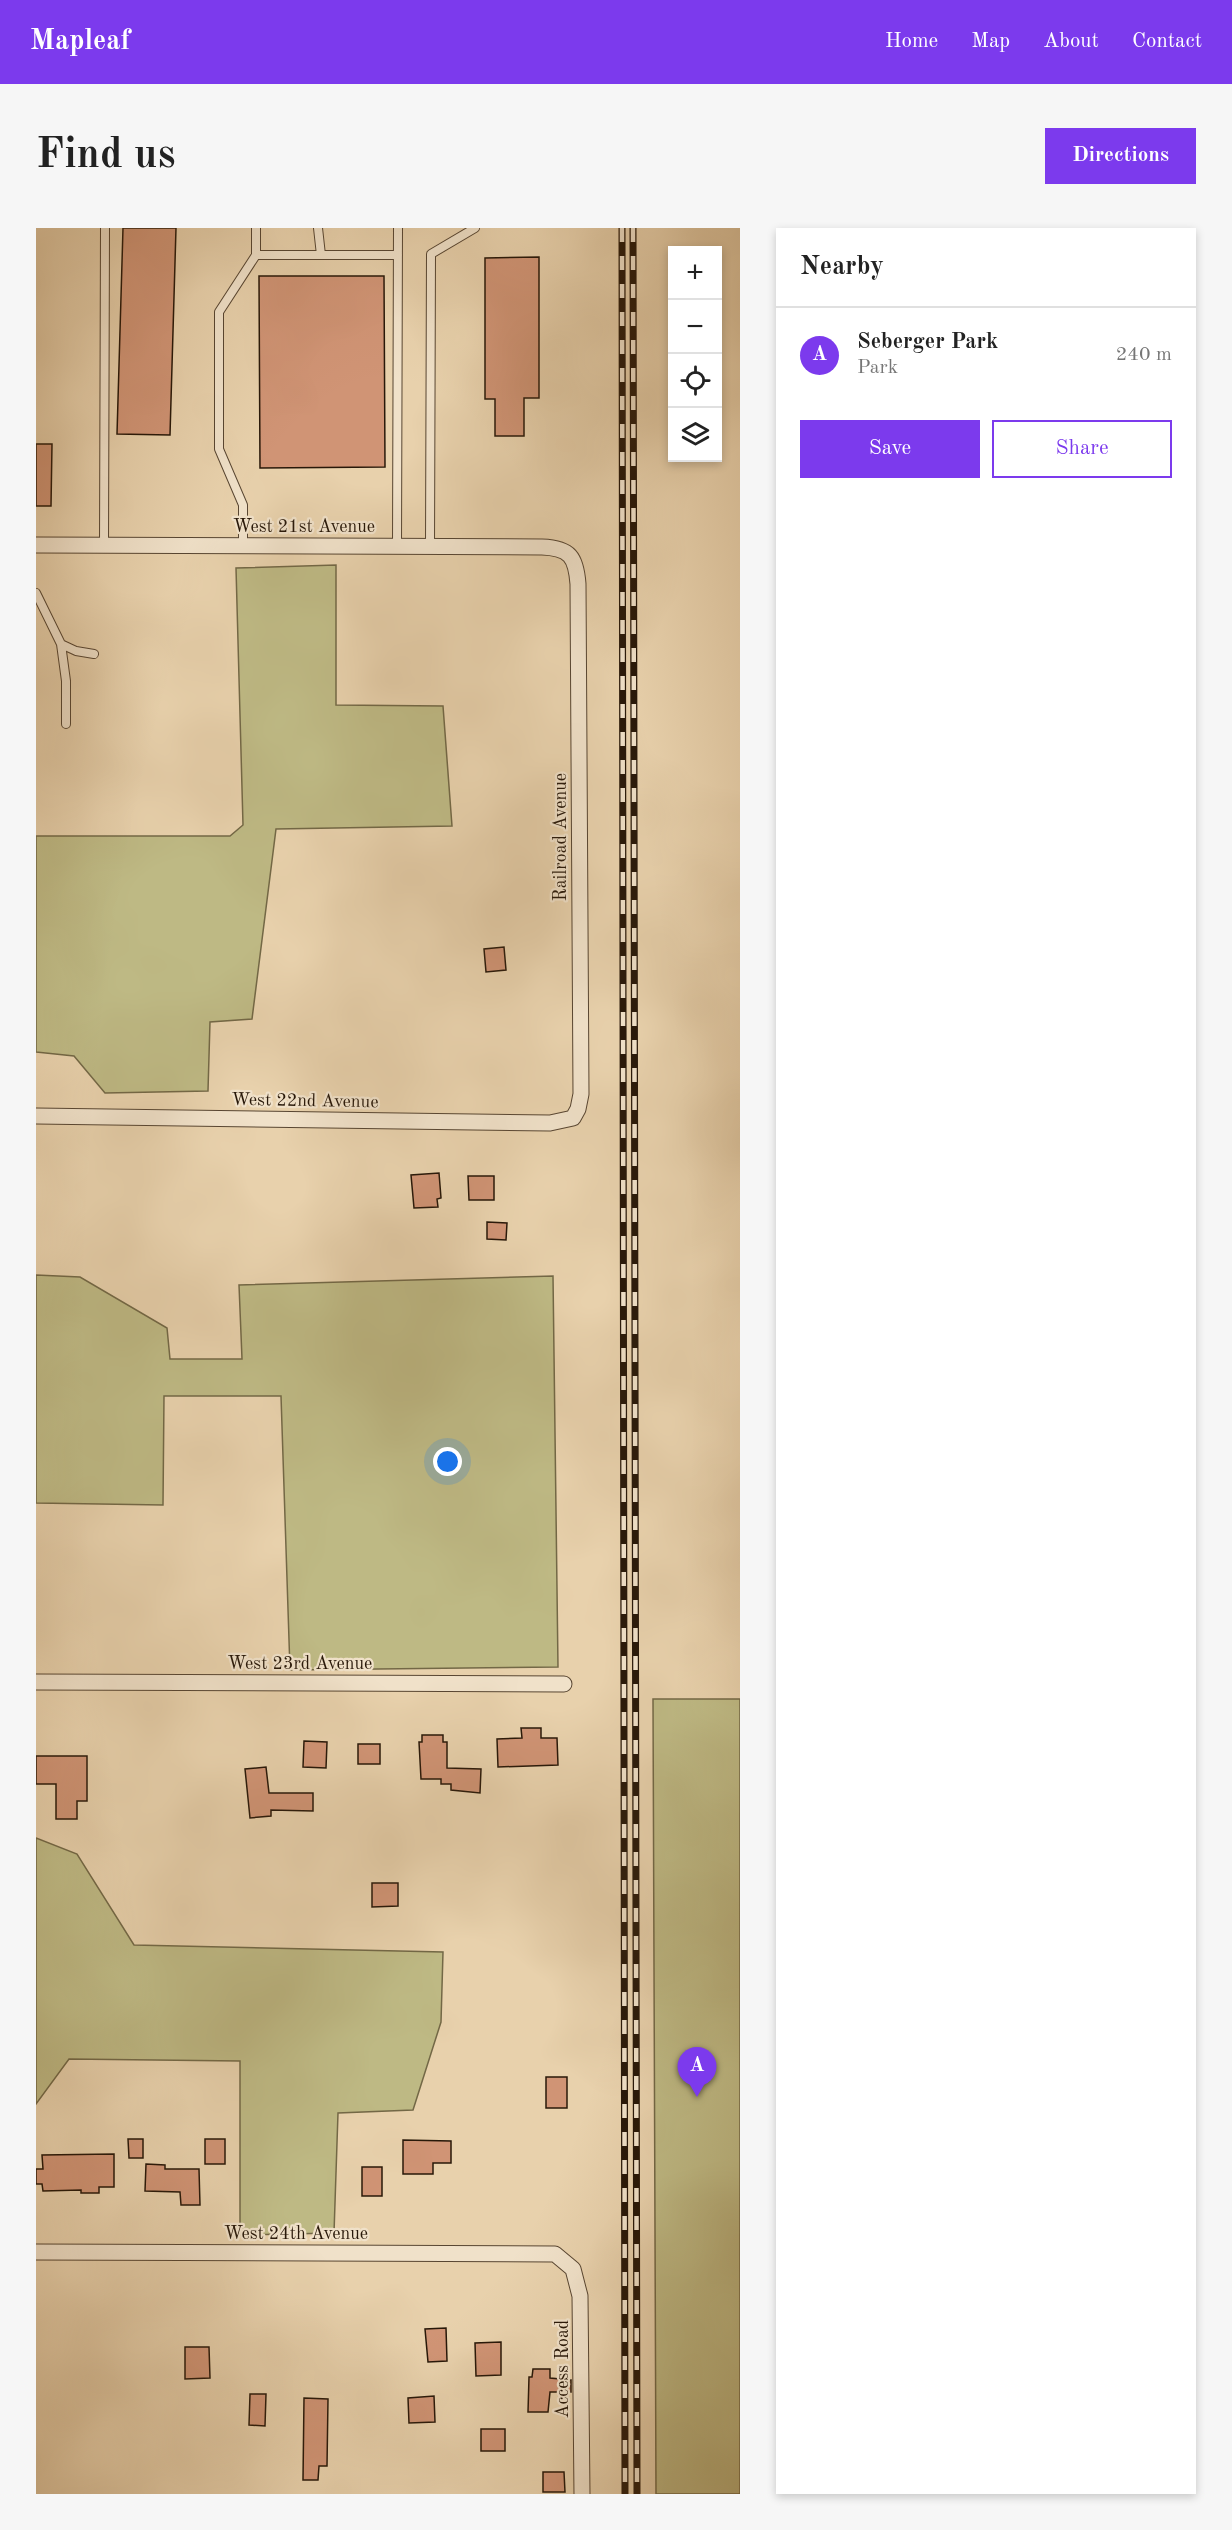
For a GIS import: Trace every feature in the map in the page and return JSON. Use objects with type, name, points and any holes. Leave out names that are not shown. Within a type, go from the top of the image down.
[{"type":"street","name":"West 21st Avenue","points":[[36,545],[551,547],[563,550],[570,555]]},
{"type":"street","name":"Railroad Avenue","points":[[570,555],[578,584],[581,1094],[578,1109],[573,1118]]},
{"type":"street","name":"West 22nd Avenue","points":[[36,1116],[550,1123],[573,1118]]},
{"type":"street","name":"West 23rd Avenue","points":[[36,1682],[564,1684]]},
{"type":"street","name":"West 24th Avenue","points":[[36,2252],[555,2254]]},
{"type":"street","name":"Access Road","points":[[555,2254],[573,2269],[578,2280],[580,2296],[582,2494]]},
{"type":"lane","points":[[104,546],[105,228]]},
{"type":"lane","points":[[243,546],[243,506],[219,449],[219,312],[256,255],[256,228]]},
{"type":"lane","points":[[318,228],[321,255]]},
{"type":"lane","points":[[397,546],[398,228]]},
{"type":"lane","points":[[430,546],[431,254],[475,228]]},
{"type":"lane","points":[[256,255],[398,255]]},
{"type":"lane","points":[[36,593],[61,644],[66,681],[66,724]]},
{"type":"lane","points":[[61,644],[76,651],[94,654]]},
{"type":"shaded area","points":[[336,565],[336,705],[443,706],[452,826],[276,829],[252,1019],[210,1022],[208,1091],[105,1093],[74,1056],[36,1052],[36,836],[230,836],[243,825],[236,568]]},
{"type":"shaded area","points":[[36,1275],[80,1277],[167,1328],[170,1359],[242,1359],[239,1285],[553,1276],[558,1667],[290,1670],[281,1396],[164,1396],[163,1505],[36,1503]]},
{"type":"shaded area","points":[[653,1699],[740,1699],[740,2494],[656,2494]]},
{"type":"shaded area","points":[[36,1838],[77,1854],[134,1945],[443,1952],[441,2022],[413,2110],[338,2113],[334,2233],[240,2235],[240,2061],[69,2059],[36,2104]]},
{"type":"building","points":[[123,228],[176,228],[170,435],[117,434]]},
{"type":"building","points":[[539,257],[539,398],[524,398],[524,436],[495,436],[495,399],[485,399],[485,258]]},
{"type":"building","points":[[259,276],[384,276],[385,467],[260,468]]},
{"type":"building","points":[[36,444],[52,444],[51,506],[36,506]]},
{"type":"building","points":[[504,947],[506,970],[486,972],[484,949]]},
{"type":"building","points":[[439,1173],[441,1198],[437,1199],[438,1207],[414,1208],[411,1175]]},
{"type":"building","points":[[468,1176],[494,1176],[494,1200],[469,1200]]},
{"type":"building","points":[[487,1222],[507,1223],[506,1240],[487,1239]]},
{"type":"building","points":[[521,1728],[541,1728],[541,1738],[557,1738],[558,1765],[498,1767],[497,1739],[522,1738]]},
{"type":"building","points":[[422,1735],[443,1735],[443,1742],[447,1742],[447,1768],[481,1769],[480,1793],[451,1790],[451,1784],[441,1784],[441,1779],[421,1779],[419,1742],[422,1742]]},
{"type":"building","points":[[304,1741],[327,1742],[326,1768],[303,1767]]},
{"type":"building","points":[[358,1744],[380,1744],[380,1764],[358,1764]]},
{"type":"building","points":[[36,1756],[87,1756],[87,1801],[77,1801],[77,1819],[56,1819],[56,1784],[36,1784]]},
{"type":"building","points":[[266,1767],[269,1793],[313,1793],[313,1811],[271,1810],[271,1816],[250,1818],[245,1769]]},
{"type":"building","points":[[372,1883],[398,1883],[398,1906],[372,1907]]},
{"type":"building","points":[[546,2077],[567,2077],[567,2108],[546,2108]]},
{"type":"building","points":[[128,2139],[143,2139],[143,2158],[129,2158]]},
{"type":"building","points":[[205,2139],[225,2139],[225,2164],[205,2164]]},
{"type":"building","points":[[403,2140],[451,2141],[451,2163],[433,2163],[433,2174],[403,2174]]},
{"type":"building","points":[[114,2154],[114,2187],[99,2187],[99,2193],[81,2193],[81,2190],[43,2191],[42,2184],[36,2184],[36,2169],[43,2169],[42,2155]]},
{"type":"building","points":[[146,2164],[165,2165],[165,2169],[199,2169],[200,2205],[181,2205],[180,2192],[145,2191]]},
{"type":"building","points":[[362,2167],[382,2167],[382,2196],[362,2196]]},
{"type":"building","points":[[446,2328],[447,2361],[428,2362],[425,2329]]},
{"type":"building","points":[[501,2342],[501,2375],[476,2376],[475,2343]]},
{"type":"building","points":[[185,2347],[209,2347],[210,2378],[185,2379]]},
{"type":"building","points":[[533,2369],[550,2369],[550,2378],[571,2380],[571,2392],[550,2392],[548,2412],[528,2412],[529,2377],[532,2377]]},
{"type":"building","points":[[250,2394],[266,2394],[265,2426],[249,2425]]},
{"type":"building","points":[[434,2396],[435,2422],[409,2423],[408,2398]]},
{"type":"building","points":[[304,2398],[328,2399],[327,2466],[319,2466],[318,2480],[303,2480]]},
{"type":"building","points":[[481,2429],[505,2429],[505,2451],[481,2451]]},
{"type":"building","points":[[543,2472],[564,2472],[565,2492],[543,2492]]},
{"type":"railway","points":[[622,228],[625,2494]]},
{"type":"railway","points":[[633,228],[637,2494]]},
{"type":"place","name":"Seberger Park","points":[[697,2097]]}]
